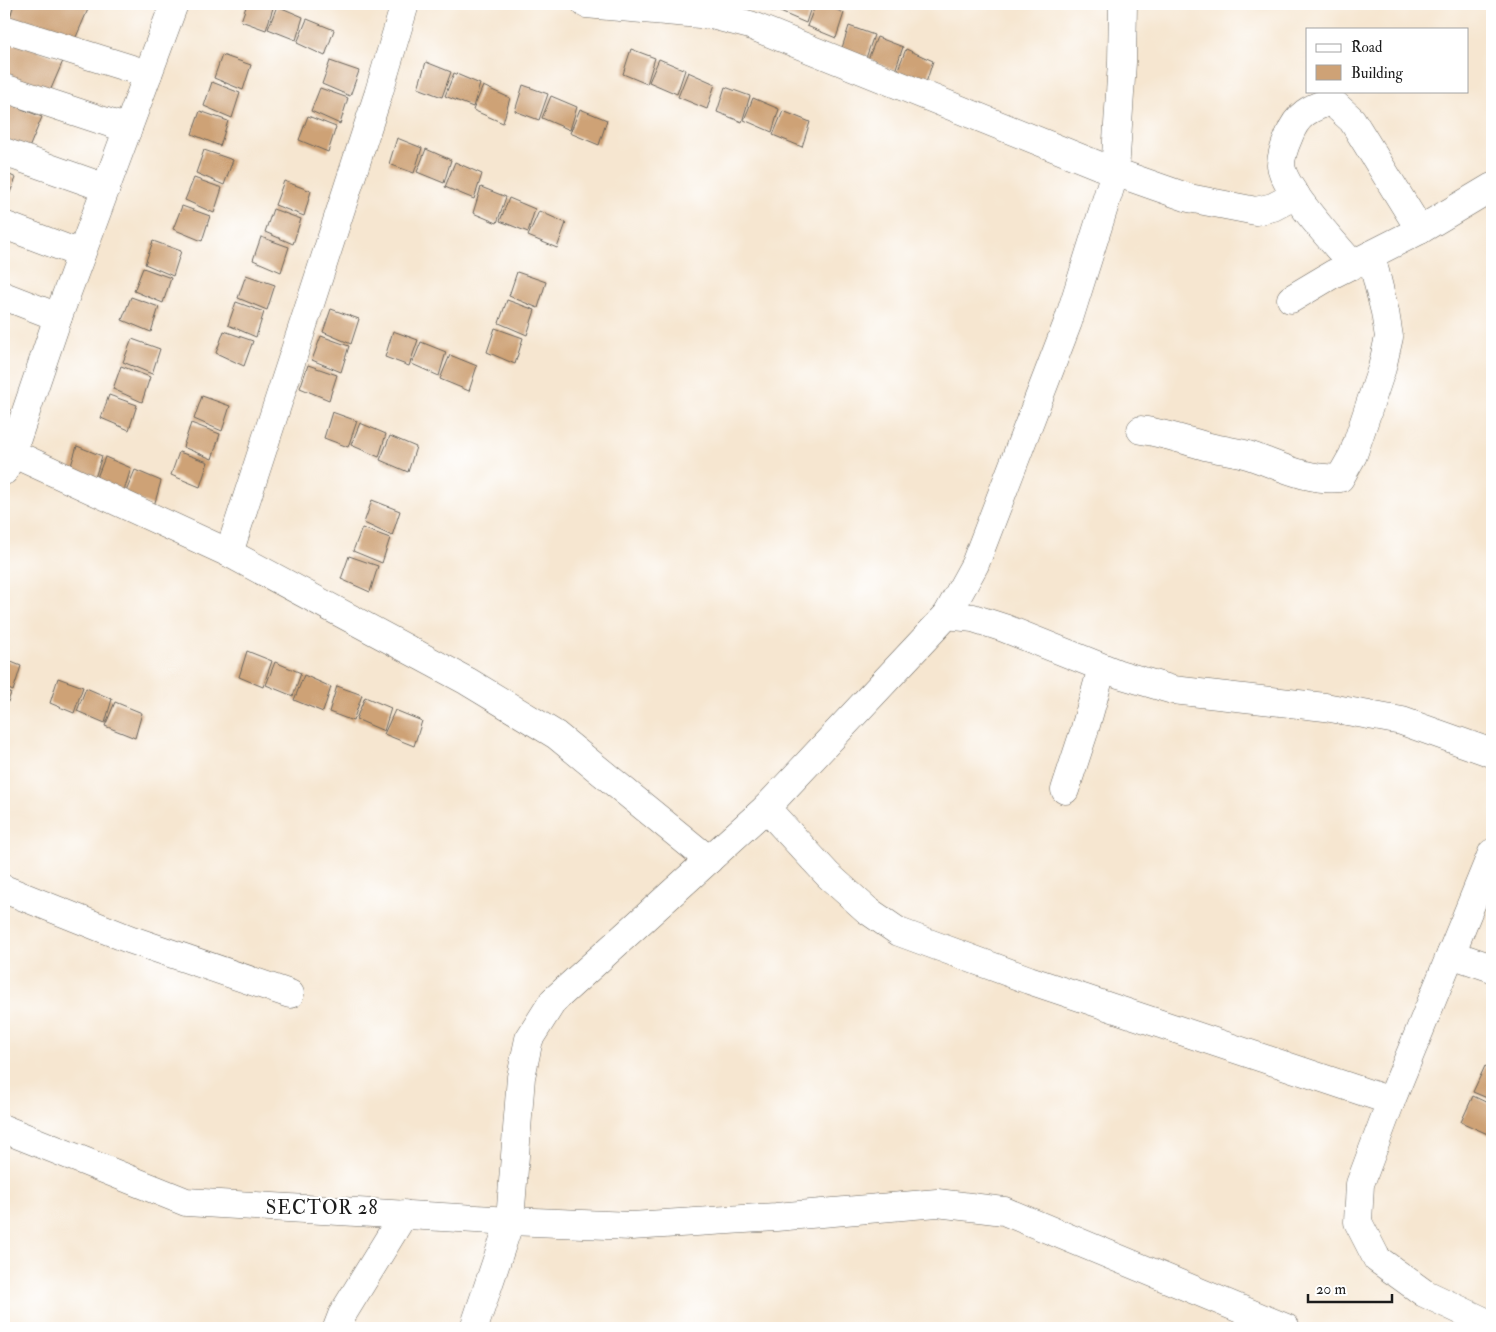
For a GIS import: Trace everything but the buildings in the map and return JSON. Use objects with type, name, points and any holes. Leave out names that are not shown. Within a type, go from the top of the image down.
[{"type":"street","points":[[174,4],[58,316],[8,462],[229,553],[467,681],[556,735],[709,860]]},
{"type":"street","points":[[229,553],[375,104],[405,4]]},
{"type":"street","points":[[586,4],[672,10],[711,15],[750,25],[1115,172],[1189,198],[1256,211],[1272,207],[1296,195]]},
{"type":"street","points":[[474,1328],[510,1221],[521,1077],[529,1039],[554,1001],[766,808],[947,615],[975,564],[1068,322],[1115,172],[1122,62],[1123,4]]},
{"type":"street","points":[[4,29],[148,74]]},
{"type":"street","points":[[4,88],[128,129]]},
{"type":"street","points":[[1141,430],[1160,433],[1207,447],[1249,455],[1297,473],[1325,480],[1340,478],[1353,455],[1382,368],[1389,336],[1385,312],[1362,260],[1296,195],[1289,186],[1281,166],[1284,147],[1294,124],[1312,107],[1331,101],[1352,120],[1420,230]]},
{"type":"street","points":[[4,152],[106,188]]},
{"type":"street","points":[[1291,299],[1420,230],[1492,188]]},
{"type":"street","points":[[4,225],[81,254]]},
{"type":"street","points":[[4,296],[58,316]]},
{"type":"street","points":[[947,615],[973,618],[1004,628],[1102,668],[1173,690],[1325,707],[1402,721],[1492,752]]},
{"type":"street","points":[[1065,790],[1102,668]]},
{"type":"street","points":[[766,808],[828,875],[867,910],[899,932],[1028,980],[1391,1101]]},
{"type":"street","points":[[1492,853],[1391,1101],[1360,1184],[1358,1222],[1377,1259],[1424,1293],[1492,1325]]},
{"type":"street","points":[[4,889],[129,939],[290,994]]},
{"type":"street","points":[[1451,954],[1492,968]]},
{"type":"street","points":[[4,1129],[186,1202],[510,1221],[632,1226],[937,1204],[1004,1211],[1286,1328]]},
{"type":"street","points":[[337,1328],[342,1316],[404,1214]]},
{"type":"district","name":"SECTOR 28","points":[[322,1208]]}]
